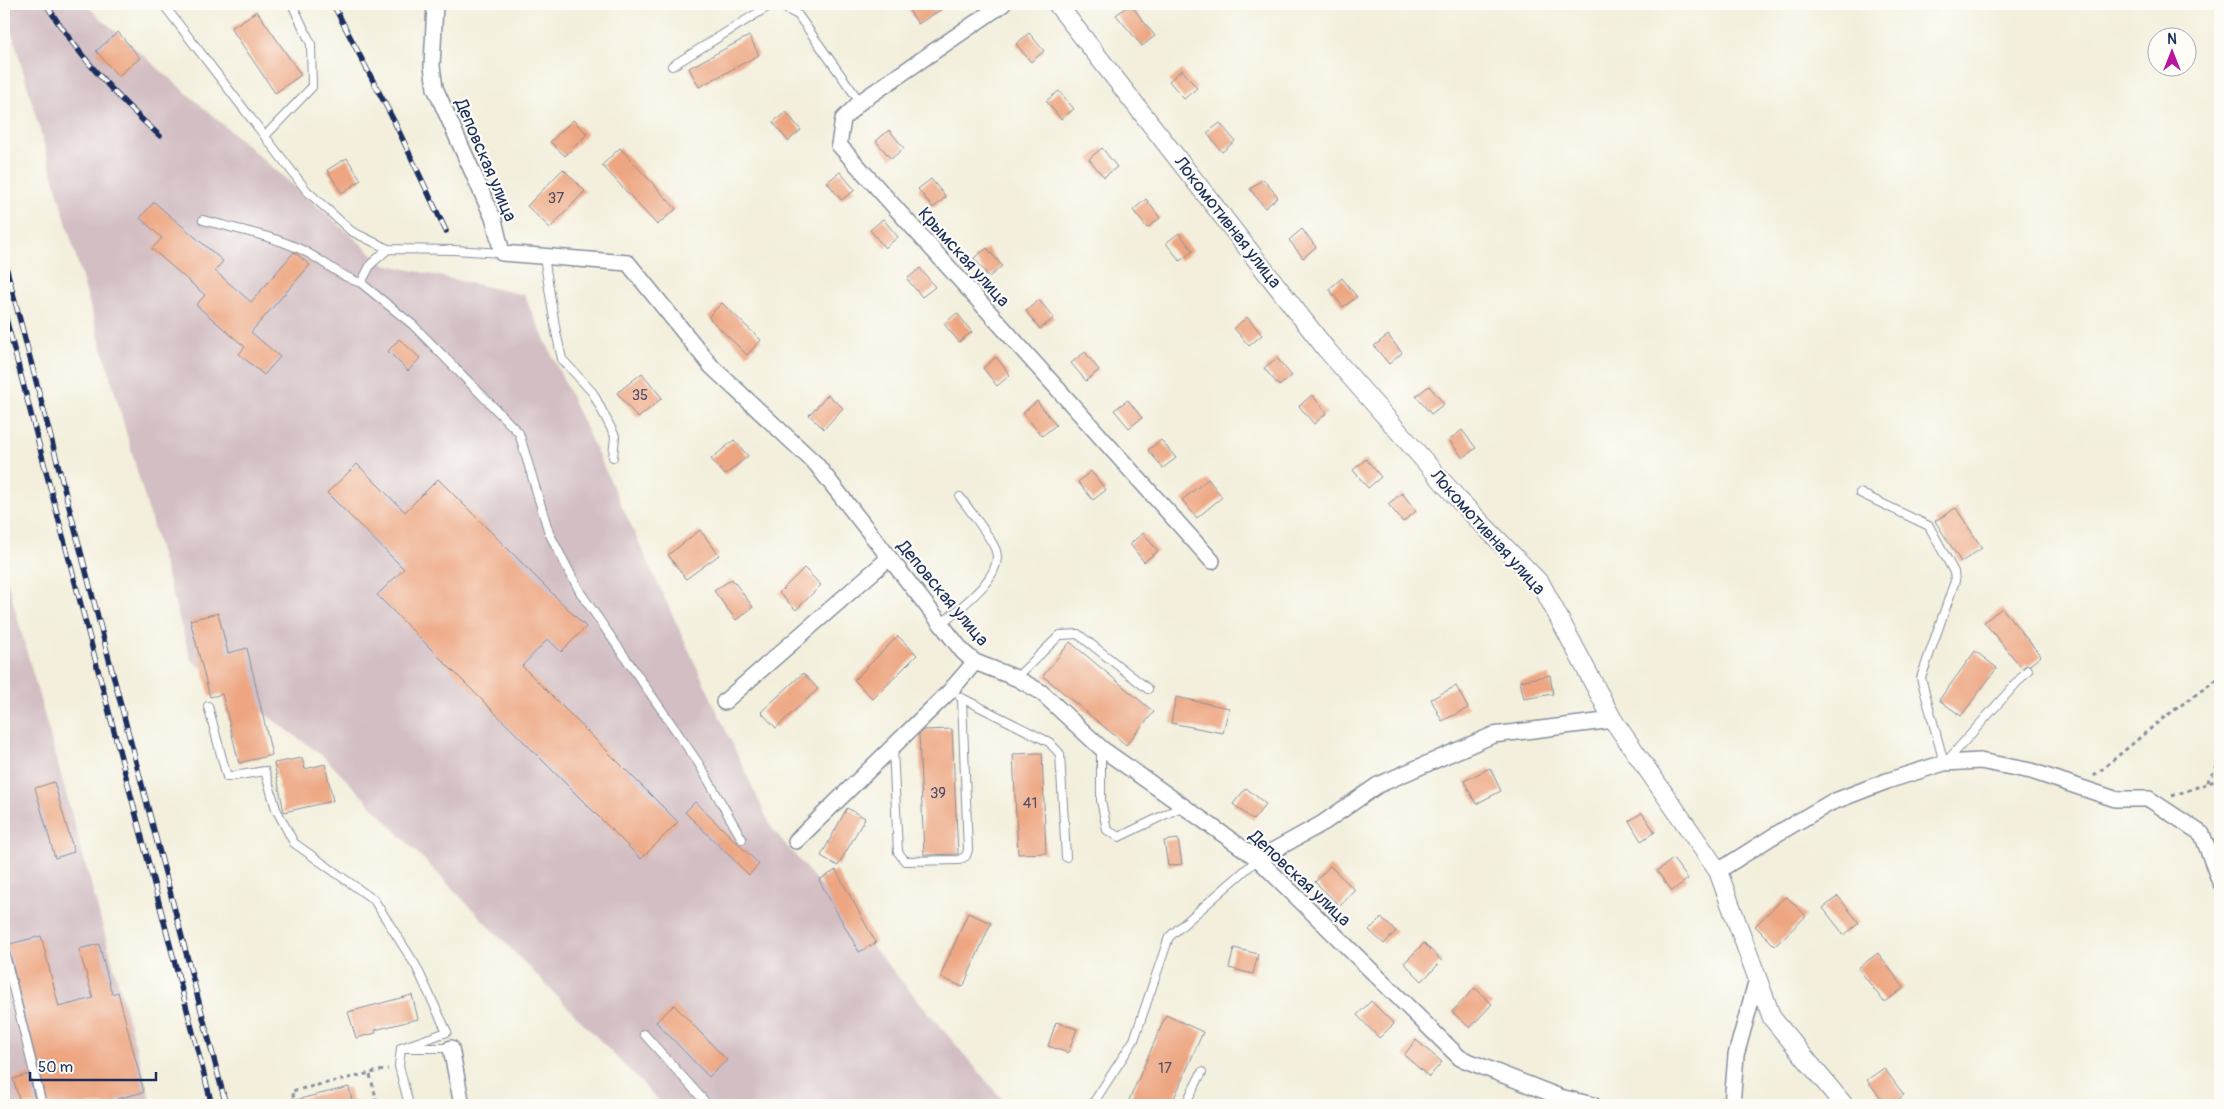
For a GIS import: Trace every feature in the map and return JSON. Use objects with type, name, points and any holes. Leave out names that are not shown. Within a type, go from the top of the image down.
[{"type":"street","name":"Деповская улица","points":[[435,4],[432,66],[435,88],[494,220],[502,253],[628,263],[712,367],[816,464],[963,652],[975,662],[1016,678],[1040,692],[1101,748],[1258,859],[1460,1058],[1556,1101],[1593,1105]]},
{"type":"street","name":"Крымская улица","points":[[1003,4],[860,102],[843,119],[839,145],[1212,561]]},
{"type":"street","name":"Локомотивная улица","points":[[1058,4],[1326,349],[1458,499],[1541,584],[1613,720],[1718,871],[1772,1018],[1844,1105]]},
{"type":"street","points":[[724,702],[889,558]]},
{"type":"street","points":[[796,840],[893,746],[956,695],[975,662]]},
{"type":"street","points":[[1258,859],[1323,823],[1378,785],[1493,735],[1613,720]]},
{"type":"street","points":[[1718,871],[1830,803],[1887,781],[1944,763],[1980,761],[2031,771],[2115,799],[2149,799],[2202,834],[2220,882]]},
{"type":"street","points":[[1732,1105],[1736,1056],[1757,979]]},
{"type":"street","points":[[451,1048],[462,1105]]},
{"type":"lane","points":[[163,4],[307,191],[351,231],[388,249],[502,253]]},
{"type":"lane","points":[[265,136],[312,87],[311,44],[292,4]]},
{"type":"lane","points":[[672,66],[770,6],[781,6],[798,15],[860,102]]},
{"type":"lane","points":[[203,220],[256,234],[300,249],[345,278],[361,283],[413,325],[519,433],[548,534],[580,592],[699,764],[742,839]]},
{"type":"lane","points":[[361,283],[371,264],[388,249]]},
{"type":"lane","points":[[544,256],[562,359],[593,393],[614,436],[613,456]]},
{"type":"lane","points":[[1860,493],[1929,526],[1954,572],[1954,581],[1921,678],[1944,763]]},
{"type":"lane","points":[[941,624],[982,588],[997,566],[996,551],[960,496]]},
{"type":"lane","points":[[1016,678],[1060,635],[1078,634],[1148,689]]},
{"type":"lane","points":[[1944,763],[2028,670]]},
{"type":"lane","points":[[893,746],[898,852],[905,861],[960,860],[966,856],[968,850],[956,695]]},
{"type":"lane","points":[[956,695],[1049,742],[1060,754],[1066,857]]},
{"type":"lane","points":[[208,706],[227,777],[265,771],[276,809],[294,842],[374,900],[416,966],[447,1032],[402,1048]]},
{"type":"lane","points":[[1101,748],[1101,800],[1107,830],[1119,837],[1183,806]]},
{"type":"lane","points":[[1092,1105],[1134,1040],[1169,937],[1258,859]]},
{"type":"lane","points":[[4,951],[42,1105]]},
{"type":"lane","points":[[644,1034],[708,1105]]},
{"type":"lane","points":[[402,1048],[451,1048]]},
{"type":"lane","points":[[402,1048],[399,1066],[409,1105]]},
{"type":"lane","points":[[1185,1105],[1202,1072]]},
{"type":"path","points":[[2080,788],[2162,719],[2220,677]]},
{"type":"path","points":[[2206,783],[2220,762]]},
{"type":"path","points":[[2149,799],[2176,796],[2206,783],[2220,780]]},
{"type":"path","points":[[296,1105],[292,1091],[370,1075],[399,1066]]},
{"type":"path","points":[[370,1075],[378,1105]]},
{"type":"shaded area","points":[[4,4],[84,4],[384,264],[524,295],[771,827],[1007,1105],[663,1105],[323,756],[191,660]]},
{"type":"shaded area","points":[[4,569],[152,1105],[4,1105]]},
{"type":"building","points":[[905,4],[950,4],[918,24]]},
{"type":"building","points":[[1130,4],[1155,36],[1142,46],[1116,15]]},
{"type":"building","points":[[257,11],[301,75],[275,93],[231,28]]},
{"type":"building","points":[[118,32],[140,58],[118,76],[96,51]]},
{"type":"building","points":[[1029,33],[1044,51],[1031,62],[1016,44]]},
{"type":"building","points":[[749,36],[759,55],[699,87],[689,68]]},
{"type":"building","points":[[1182,70],[1197,88],[1184,99],[1169,81]]},
{"type":"building","points":[[1059,91],[1074,109],[1061,119],[1046,101]]},
{"type":"building","points":[[786,112],[801,130],[788,141],[773,122]]},
{"type":"building","points":[[573,120],[587,134],[565,156],[550,142]]},
{"type":"building","points":[[1220,123],[1235,141],[1222,152],[1207,133]]},
{"type":"building","points":[[889,130],[904,148],[891,159],[876,141]]},
{"type":"building","points":[[620,148],[676,209],[657,225],[602,165]]},
{"type":"building","points":[[1102,148],[1117,167],[1104,177],[1089,159]]},
{"type":"building","points":[[347,158],[361,180],[342,193],[327,170]]},
{"type":"building","points":[[563,169],[585,191],[550,228],[527,206]]},
{"type":"building","points":[[840,172],[855,190],[841,200],[827,182]]},
{"type":"building","points":[[931,179],[946,197],[933,208],[918,189]]},
{"type":"building","points":[[1263,179],[1278,197],[1265,208],[1250,189]]},
{"type":"building","points":[[1146,199],[1160,218],[1147,228],[1133,210]]},
{"type":"building","points":[[154,202],[223,261],[215,271],[251,302],[294,252],[310,265],[251,332],[280,357],[264,375],[239,354],[245,347],[196,305],[205,295],[152,249],[162,238],[140,218]]},
{"type":"building","points":[[883,219],[898,237],[885,248],[870,230]]},
{"type":"building","points":[[1302,229],[1316,247],[1303,258],[1289,240]]},
{"type":"building","points":[[1179,233],[1193,251],[1180,261],[1166,243]]},
{"type":"building","points":[[987,248],[1002,266],[989,277],[974,258]]},
{"type":"building","points":[[920,268],[935,287],[922,297],[907,279]]},
{"type":"building","points":[[1342,278],[1357,297],[1343,307],[1329,289]]},
{"type":"building","points":[[1039,300],[1054,318],[1040,329],[1026,311]]},
{"type":"building","points":[[722,303],[761,340],[747,355],[708,317]]},
{"type":"building","points":[[957,313],[972,332],[959,342],[944,324]]},
{"type":"building","points":[[1247,317],[1262,335],[1249,346],[1234,328]]},
{"type":"building","points":[[1388,335],[1402,353],[1389,364],[1374,346]]},
{"type":"building","points":[[399,339],[420,358],[408,371],[388,351]]},
{"type":"building","points":[[1085,352],[1099,370],[1086,381],[1071,363]]},
{"type":"building","points":[[996,357],[1010,375],[997,386],[983,368]]},
{"type":"building","points":[[1277,358],[1292,376],[1279,386],[1264,368]]},
{"type":"building","points":[[642,373],[662,398],[638,418],[617,393]]},
{"type":"building","points":[[1429,386],[1444,404],[1431,414],[1416,396]]},
{"type":"building","points":[[828,395],[843,408],[824,429],[809,415]]},
{"type":"building","points":[[1312,395],[1327,413],[1314,424],[1299,406]]},
{"type":"building","points":[[1128,400],[1142,418],[1129,428],[1114,410]]},
{"type":"building","points":[[1037,401],[1056,425],[1042,436],[1023,413]]},
{"type":"building","points":[[1462,430],[1476,448],[1463,458],[1449,440]]},
{"type":"building","points":[[734,440],[748,456],[725,475],[711,459]]},
{"type":"building","points":[[1161,440],[1176,458],[1163,468],[1148,450]]},
{"type":"building","points":[[1366,459],[1381,477],[1368,488],[1353,470]]},
{"type":"building","points":[[357,464],[405,512],[438,479],[586,627],[561,652],[548,639],[522,666],[678,822],[641,859],[377,595],[404,569],[327,493]]},
{"type":"building","points":[[1091,471],[1106,490],[1093,500],[1078,482]]},
{"type":"building","points":[[1208,479],[1222,497],[1197,518],[1182,500]]},
{"type":"building","points":[[1402,493],[1416,511],[1403,522],[1388,504]]},
{"type":"building","points":[[1956,508],[1982,548],[1961,562],[1935,521]]},
{"type":"building","points":[[700,530],[719,555],[686,579],[668,555]]},
{"type":"building","points":[[1143,533],[1158,551],[1144,562],[1130,544]]},
{"type":"building","points":[[804,568],[821,585],[796,610],[779,593]]},
{"type":"building","points":[[732,579],[753,607],[736,620],[714,591]]},
{"type":"building","points":[[2002,608],[2041,656],[2030,665],[2022,668],[1984,622]]},
{"type":"building","points":[[218,613],[228,653],[247,648],[272,755],[239,763],[222,694],[210,697],[190,620]]},
{"type":"building","points":[[898,636],[917,655],[873,699],[854,680]]},
{"type":"building","points":[[1070,642],[1154,712],[1126,745],[1043,676]]},
{"type":"building","points":[[1975,651],[1997,668],[1961,716],[1939,700]]},
{"type":"building","points":[[803,673],[818,689],[776,728],[761,712]]},
{"type":"building","points":[[1550,675],[1553,694],[1524,699],[1520,681]]},
{"type":"building","points":[[1456,686],[1468,708],[1442,721],[1431,699]]},
{"type":"building","points":[[1176,697],[1229,708],[1223,733],[1171,723]]},
{"type":"building","points":[[952,729],[958,854],[924,855],[919,734],[923,730]]},
{"type":"building","points":[[1042,753],[1046,853],[1018,854],[1013,754]]},
{"type":"building","points":[[302,758],[305,769],[325,764],[333,801],[284,812],[274,763]]},
{"type":"building","points":[[1490,768],[1501,791],[1476,804],[1464,781]]},
{"type":"building","points":[[54,782],[74,852],[55,858],[35,788]]},
{"type":"building","points":[[1246,788],[1266,804],[1253,820],[1233,804]]},
{"type":"building","points":[[695,802],[759,864],[749,875],[685,812]]},
{"type":"building","points":[[847,808],[865,818],[838,866],[821,856]]},
{"type":"building","points":[[1642,813],[1655,832],[1641,841],[1629,821]]},
{"type":"building","points":[[1178,839],[1182,864],[1168,866],[1164,841]]},
{"type":"building","points":[[1673,859],[1688,879],[1672,891],[1657,871]]},
{"type":"building","points":[[1330,866],[1355,890],[1340,906],[1315,882]]},
{"type":"building","points":[[836,870],[876,943],[859,952],[819,880]]},
{"type":"building","points":[[1786,896],[1806,916],[1775,946],[1755,926]]},
{"type":"building","points":[[1838,896],[1859,923],[1844,935],[1823,908]]},
{"type":"building","points":[[968,913],[991,923],[963,987],[940,977]]},
{"type":"building","points":[[1381,918],[1396,931],[1384,944],[1369,930]]},
{"type":"building","points":[[41,936],[59,1007],[93,998],[79,949],[99,944],[112,994],[118,992],[144,1092],[117,1099],[118,1105],[47,1105],[9,950],[6,945]]},
{"type":"building","points":[[1424,943],[1442,961],[1422,981],[1404,963]]},
{"type":"building","points":[[1234,948],[1258,954],[1253,974],[1229,968]]},
{"type":"building","points":[[1878,953],[1904,988],[1884,1002],[1858,968]]},
{"type":"building","points":[[1475,988],[1492,1004],[1470,1028],[1452,1012]]},
{"type":"building","points":[[412,995],[418,1019],[375,1030],[376,1033],[356,1038],[348,1012]]},
{"type":"building","points":[[1371,1001],[1394,1024],[1379,1038],[1357,1015]]},
{"type":"building","points":[[674,1005],[727,1060],[709,1077],[656,1022]]},
{"type":"building","points":[[1166,1015],[1203,1032],[1171,1105],[1127,1105]]},
{"type":"building","points":[[1056,1022],[1077,1029],[1068,1053],[1048,1046]]},
{"type":"building","points":[[1416,1040],[1442,1062],[1429,1077],[1404,1055]]},
{"type":"building","points":[[1884,1068],[1904,1095],[1890,1105],[1886,1105],[1867,1080]]},
{"type":"building","points":[[29,1074],[36,1105],[21,1105],[13,1079]]},
{"type":"building","points":[[349,1087],[353,1105],[296,1105],[295,1100]]},
{"type":"railway","points":[[46,4],[98,74],[160,136]]},
{"type":"railway","points":[[333,4],[394,121],[446,231]]},
{"type":"railway","points":[[4,259],[226,1105]]},
{"type":"railway","points":[[4,311],[212,1105]]}]
